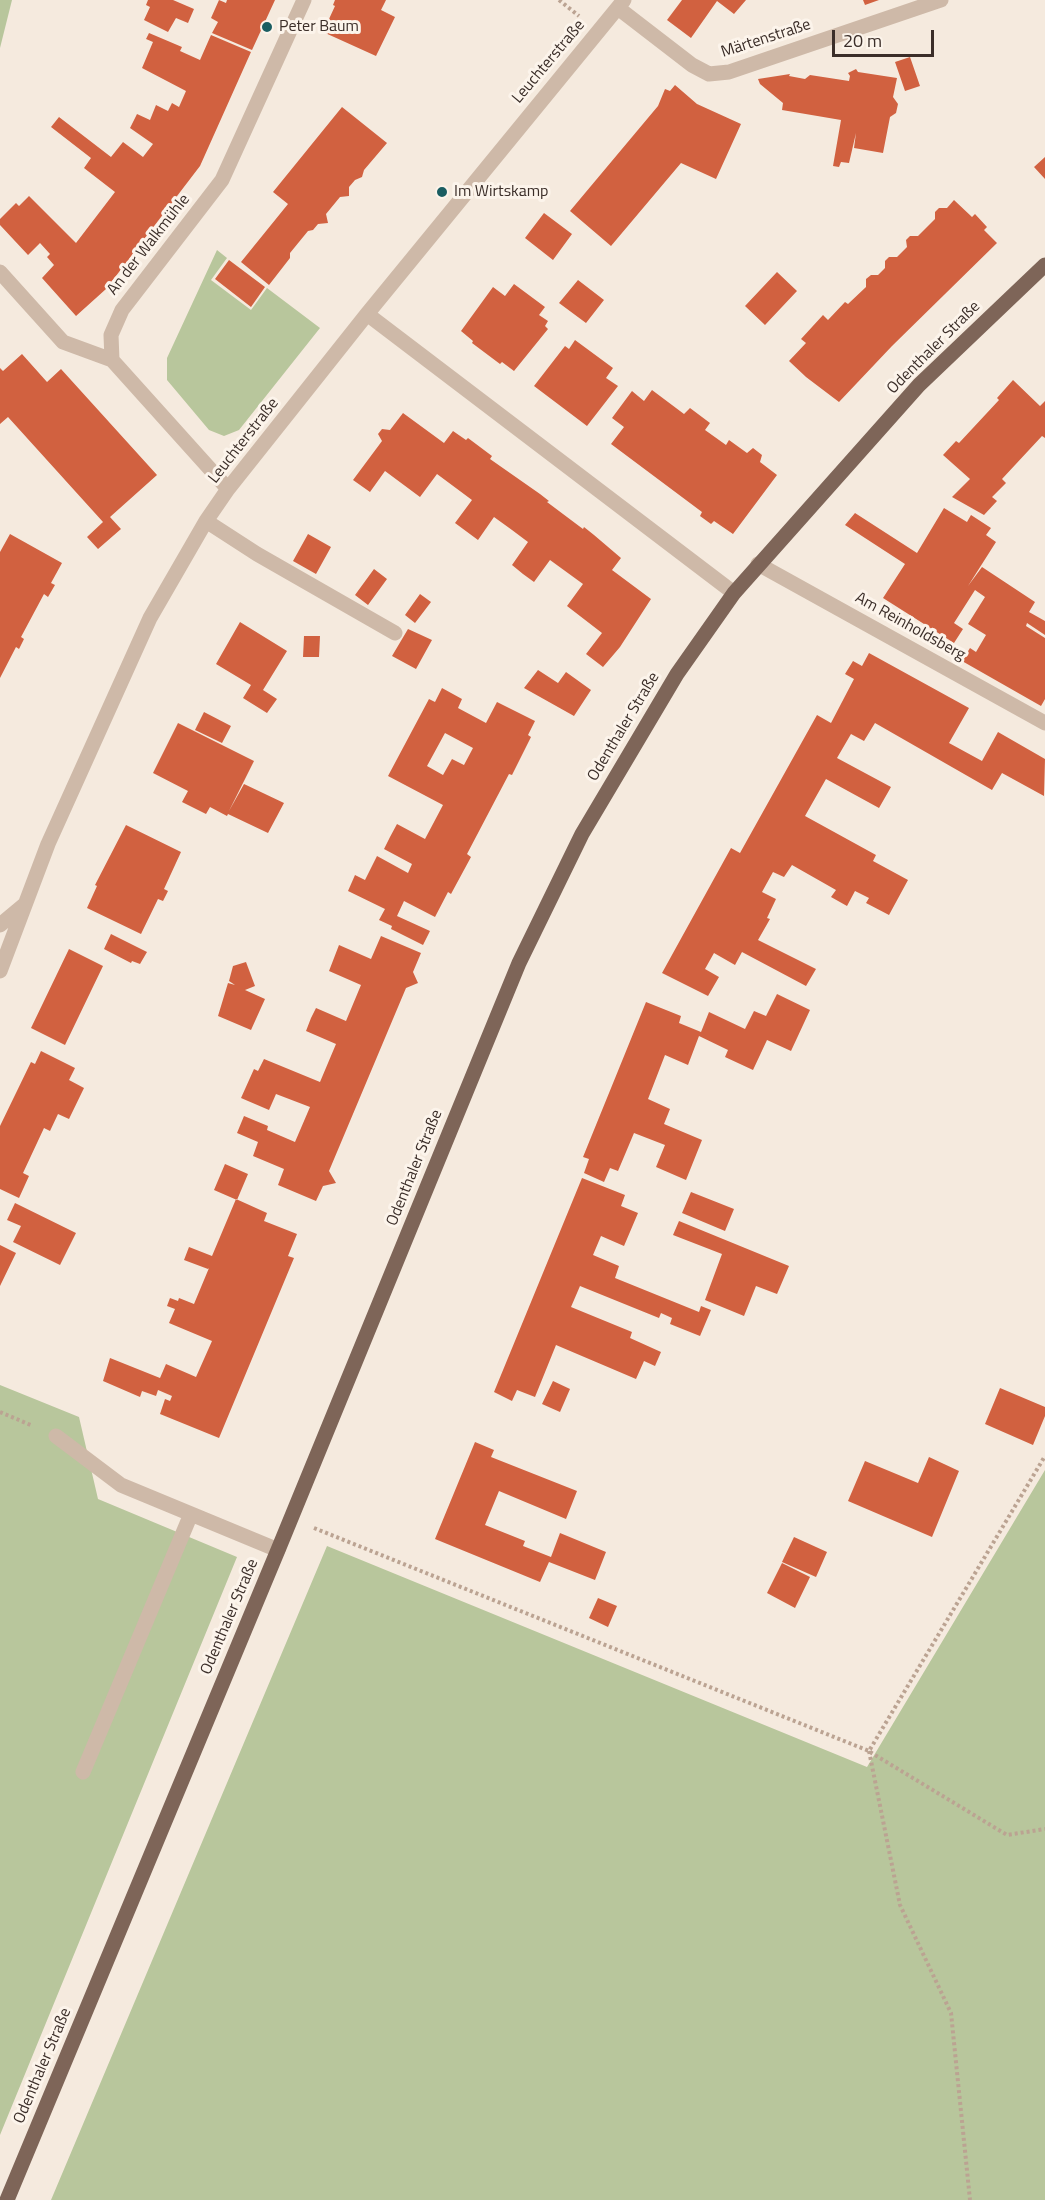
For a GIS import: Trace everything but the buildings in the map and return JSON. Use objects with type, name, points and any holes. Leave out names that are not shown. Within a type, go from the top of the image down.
[{"type":"main road","name":"Odenthaler Straße","points":[[7,2200],[278,1550],[519,963],[582,834],[677,674],[734,593],[919,385],[1045,265]]},
{"type":"street","name":"An der Walkmühle","points":[[112,360],[111,335],[122,310],[222,180],[304,0]]},
{"type":"street","name":"Märtenstraße","points":[[621,4],[692,65],[709,74],[729,72],[941,0]]},
{"type":"street","name":"Leuchterstraße","points":[[0,971],[48,844],[150,618],[206,521],[228,489],[367,314],[621,4]]},
{"type":"street","points":[[0,273],[63,342],[112,360],[228,489]]},
{"type":"street","points":[[367,314],[734,593]]},
{"type":"street","points":[[206,521],[257,554],[395,633]]},
{"type":"street","name":"Am Reinholdsberg","points":[[758,564],[1045,723]]},
{"type":"street","points":[[0,912],[24,905]]},
{"type":"street","points":[[0,925],[24,905]]},
{"type":"street","points":[[56,1436],[121,1485],[278,1550]]},
{"type":"street","points":[[82,1772],[191,1514]]},
{"type":"path","points":[[0,1412],[56,1436]]},
{"type":"path","points":[[969,2200],[951,2013],[900,1905],[869,1751],[1045,1456]]},
{"type":"path","points":[[291,1518],[869,1751],[1007,1835],[1045,1829]]},
{"type":"green space","points":[[0,0],[12,0],[0,48]]},
{"type":"green space","points":[[217,250],[227,258],[211,280],[251,310],[267,288],[320,328],[239,430],[224,436],[209,430],[167,380],[167,358]]},
{"type":"green space","points":[[0,1385],[79,1417],[98,1499],[237,1557],[0,2135]]},
{"type":"green space","points":[[1045,1470],[1045,2200],[51,2200],[327,1546],[867,1767]]},
{"type":"place","name":"Peter Baum","points":[[267,27]]},
{"type":"place","name":"Im Wirtskamp","points":[[442,192]]}]
